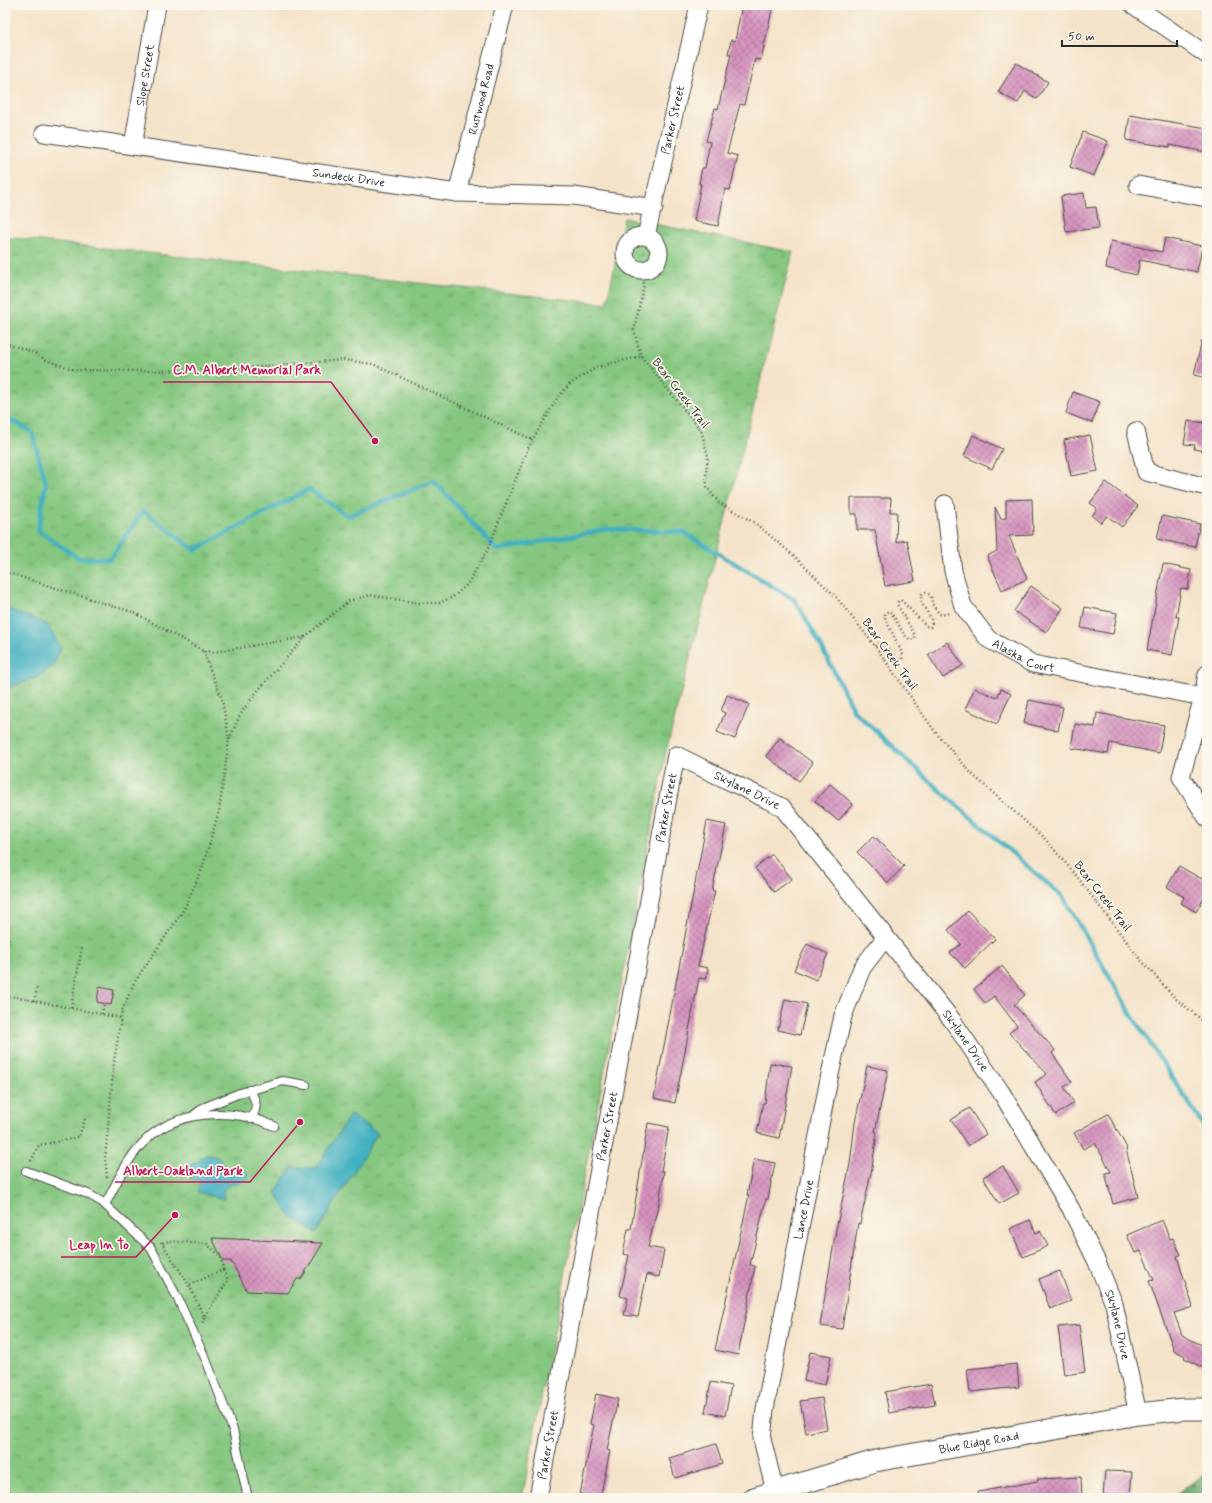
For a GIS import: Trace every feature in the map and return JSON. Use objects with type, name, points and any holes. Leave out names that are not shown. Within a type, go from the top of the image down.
[{"type":"street","name":"Slope Street","points":[[133,146],[157,5]]},
{"type":"street","name":"Rustwood Road","points":[[457,193],[505,5]]},
{"type":"street","name":"Parker Street","points":[[646,236],[654,208],[700,5]]},
{"type":"street","points":[[1133,5],[1207,55]]},
{"type":"street","name":"Sundeck Drive","points":[[44,133],[457,193],[574,196],[654,208]]},
{"type":"street","points":[[1138,185],[1207,198]]},
{"type":"street","points":[[641,236],[646,236],[656,242],[659,248],[659,259],[651,268],[640,270],[634,268],[626,260],[625,249],[631,240],[641,236]]},
{"type":"street","points":[[1136,431],[1146,472],[1207,487]]},
{"type":"street","name":"Alaska Court","points":[[945,504],[953,571],[963,606],[988,639],[1033,664],[1203,697]]},
{"type":"street","points":[[1207,674],[1203,697],[1181,777],[1207,818]]},
{"type":"street","name":"Parker Street","points":[[538,1498],[676,755]]},
{"type":"street","name":"Skylane Drive","points":[[676,755],[782,806],[957,1026],[1001,1092],[1071,1209],[1097,1262],[1114,1304],[1138,1414]]},
{"type":"street","name":"Lance Drive","points":[[775,1492],[762,1439],[765,1409],[829,1079],[843,1016],[862,968],[886,938]]},
{"type":"street","name":"Blue Ridge Road","points":[[754,1498],[875,1461],[1138,1414],[1184,1409],[1207,1409]]},
{"type":"lane","points":[[193,1116],[203,1108],[250,1090],[283,1081],[306,1086]]},
{"type":"lane","points":[[250,1090],[256,1098],[256,1107],[251,1119]]},
{"type":"lane","points":[[103,1203],[140,1145],[153,1133],[170,1124],[193,1116],[227,1115],[262,1121],[274,1126]]},
{"type":"lane","points":[[26,1171],[88,1194],[103,1203],[151,1248],[177,1297],[207,1362],[233,1430],[248,1498]]},
{"type":"path","name":"Bear Creek Trail","points":[[640,270],[644,284],[634,330],[641,356],[701,430],[708,456],[706,473],[707,487],[719,503],[755,523],[793,555],[836,597],[875,646],[936,733],[973,775],[1045,839],[1075,874],[1140,959],[1175,998],[1207,1024]]},
{"type":"path","points":[[5,343],[32,352],[50,362],[76,370],[150,371],[228,369],[344,360],[373,364],[533,440]]},
{"type":"path","points":[[103,1203],[107,1187],[105,1158],[114,1062],[121,1018],[134,983],[184,908],[202,869],[219,811],[229,740],[240,715],[255,694],[306,637],[349,602],[370,595],[420,603],[440,603],[454,597],[467,584],[487,551],[533,440],[558,397],[570,384],[597,367],[641,356]]},
{"type":"path","points":[[5,572],[135,613],[203,651],[222,651],[266,642],[306,637]]},
{"type":"path","points":[[875,646],[880,642],[885,645],[897,659],[902,660],[903,655],[885,618],[885,613],[889,611],[907,638],[911,640],[914,638],[915,635],[898,606],[898,602],[901,600],[926,626],[930,627],[932,625],[932,621],[922,605],[922,594],[926,592],[931,596],[933,606],[941,615],[947,615],[963,606]]},
{"type":"path","points":[[203,651],[222,699],[229,740]]},
{"type":"path","points":[[5,959],[9,936]]},
{"type":"path","points":[[71,1008],[82,947]]},
{"type":"path","points":[[34,1001],[37,988]]},
{"type":"path","points":[[5,995],[121,1018]]},
{"type":"path","points":[[102,1014],[104,1003]]},
{"type":"path","points":[[26,1171],[39,1145],[79,1136],[86,1116]]},
{"type":"path","points":[[151,1248],[168,1241],[207,1244],[221,1257],[223,1270],[228,1280],[205,1319]]},
{"type":"path","points":[[189,1285],[223,1270]]},
{"type":"green space","points":[[624,218],[793,252],[666,752],[522,1498],[45,1498],[5,1493],[5,237],[607,304]]},
{"type":"green space","points":[[1207,1472],[1207,1498],[1170,1498]]},
{"type":"water","points":[[5,608],[47,624],[61,649],[52,667],[38,677],[5,689]]},
{"type":"water","points":[[350,1115],[378,1133],[316,1233],[288,1214],[276,1192],[292,1167],[316,1168]]},
{"type":"water","points":[[207,1155],[218,1157],[227,1169],[236,1171],[244,1169],[249,1175],[247,1180],[225,1188],[223,1191],[224,1199],[197,1192],[200,1184],[199,1180],[190,1178],[186,1173],[188,1166]]},
{"type":"building","points":[[742,5],[773,5],[761,60],[755,59],[744,105],[740,104],[727,153],[738,156],[730,190],[725,189],[718,226],[694,221],[701,184],[699,184],[702,168],[705,168],[710,142],[706,141],[715,108],[718,109],[731,54],[728,54],[731,40],[735,41]]},
{"type":"building","points":[[1016,63],[1048,82],[1037,99],[1025,91],[1018,103],[998,92]]},
{"type":"building","points":[[1130,115],[1207,128],[1207,152],[1170,145],[1170,147],[1126,140]]},
{"type":"building","points":[[1083,132],[1108,141],[1094,176],[1070,167]]},
{"type":"building","points":[[1084,193],[1086,208],[1096,207],[1099,228],[1066,232],[1061,196]]},
{"type":"building","points":[[1165,238],[1202,246],[1197,272],[1140,260],[1137,275],[1106,268],[1111,241],[1162,252]]},
{"type":"building","points":[[1202,340],[1207,341],[1207,378],[1194,375]]},
{"type":"building","points":[[1073,392],[1100,402],[1092,423],[1066,413]]},
{"type":"building","points":[[1188,421],[1207,423],[1207,451],[1194,449],[1195,445],[1184,444]]},
{"type":"building","points":[[973,435],[1002,449],[992,469],[964,456]]},
{"type":"building","points":[[1090,435],[1098,471],[1071,476],[1064,440]]},
{"type":"building","points":[[1106,482],[1138,506],[1122,527],[1107,516],[1101,523],[1092,516],[1097,508],[1090,503]]},
{"type":"building","points":[[851,498],[891,498],[890,512],[897,512],[896,542],[907,540],[915,581],[885,586],[875,530],[857,530],[857,514],[851,514]]},
{"type":"building","points":[[1032,499],[1033,535],[1009,536],[1027,579],[1002,590],[987,556],[997,551],[995,507],[1001,519],[1006,518],[1006,500]]},
{"type":"building","points":[[1162,516],[1200,524],[1195,547],[1157,539]]},
{"type":"building","points":[[1163,564],[1191,570],[1188,589],[1181,588],[1176,617],[1179,617],[1172,655],[1147,650]]},
{"type":"building","points":[[1031,586],[1063,608],[1046,632],[1014,611]]},
{"type":"building","points":[[1085,607],[1117,613],[1113,634],[1081,628]]},
{"type":"building","points":[[947,642],[963,665],[943,678],[928,655]]},
{"type":"building","points":[[975,688],[997,698],[1001,689],[1011,694],[997,724],[965,709]]},
{"type":"building","points":[[727,695],[749,704],[735,739],[717,732],[725,713],[721,711]]},
{"type":"building","points":[[1029,700],[1063,707],[1058,731],[1024,723]]},
{"type":"building","points":[[1097,713],[1164,725],[1159,753],[1110,743],[1108,754],[1071,748],[1075,724],[1095,727]]},
{"type":"building","points":[[780,738],[813,763],[799,781],[766,756]]},
{"type":"building","points":[[830,784],[853,804],[838,821],[815,801]]},
{"type":"building","points":[[707,821],[726,825],[712,891],[715,891],[698,966],[708,968],[706,979],[699,978],[675,1103],[654,1098]]},
{"type":"building","points":[[874,836],[904,866],[888,883],[857,852]]},
{"type":"building","points":[[772,854],[792,879],[774,892],[755,868]]},
{"type":"building","points":[[1179,866],[1207,882],[1207,893],[1196,912],[1181,903],[1184,897],[1167,887]]},
{"type":"building","points":[[968,911],[995,939],[965,968],[950,953],[961,944],[948,930]]},
{"type":"building","points":[[807,944],[828,954],[816,980],[794,970]]},
{"type":"building","points":[[1002,966],[1025,995],[1014,1005],[1055,1050],[1052,1053],[1072,1082],[1064,1087],[1074,1103],[1056,1115],[1035,1082],[1047,1074],[1009,1033],[1017,1026],[994,996],[985,1003],[974,989]]},
{"type":"building","points":[[99,987],[114,990],[111,1005],[97,1002]]},
{"type":"building","points":[[785,999],[807,1004],[800,1035],[778,1030]]},
{"type":"building","points":[[770,1063],[792,1066],[779,1138],[757,1133],[763,1103],[765,1103]]},
{"type":"building","points":[[867,1066],[888,1070],[875,1132],[877,1132],[872,1168],[860,1224],[858,1223],[842,1329],[820,1326],[836,1230],[850,1164],[855,1123]]},
{"type":"building","points":[[969,1108],[986,1134],[968,1146],[951,1120]]},
{"type":"building","points":[[1108,1114],[1127,1148],[1138,1197],[1113,1204],[1105,1173],[1111,1172],[1095,1143],[1083,1149],[1074,1133]]},
{"type":"building","points":[[648,1123],[669,1127],[661,1171],[664,1171],[659,1202],[648,1247],[664,1250],[659,1277],[647,1274],[638,1317],[624,1315],[628,1298],[620,1296],[629,1255],[623,1254],[628,1229],[631,1229]]},
{"type":"building","points":[[754,1159],[775,1163],[768,1199],[766,1199],[750,1265],[755,1266],[738,1355],[715,1350],[749,1195],[747,1195]]},
{"type":"building","points":[[1003,1166],[1019,1193],[999,1204],[983,1177]]},
{"type":"building","points":[[1030,1220],[1036,1233],[1040,1231],[1048,1246],[1023,1257],[1010,1229]]},
{"type":"building","points":[[1162,1220],[1170,1239],[1173,1238],[1181,1255],[1177,1256],[1193,1307],[1174,1313],[1182,1335],[1207,1348],[1207,1369],[1184,1358],[1185,1356],[1174,1350],[1149,1281],[1154,1280],[1141,1251],[1135,1253],[1127,1235]]},
{"type":"building","points":[[212,1238],[323,1243],[301,1279],[297,1279],[288,1293],[247,1291],[231,1261],[223,1261]]},
{"type":"building","points":[[1060,1271],[1071,1301],[1050,1309],[1039,1279]]},
{"type":"building","points":[[1079,1325],[1085,1372],[1064,1375],[1058,1327]]},
{"type":"building","points":[[810,1352],[831,1356],[825,1385],[804,1381]]},
{"type":"building","points":[[1017,1364],[1019,1387],[970,1392],[967,1369]]},
{"type":"building","points":[[711,1382],[731,1386],[725,1416],[705,1412]]},
{"type":"building","points":[[931,1384],[935,1405],[889,1413],[885,1392]]},
{"type":"building","points":[[596,1394],[618,1399],[607,1450],[610,1451],[600,1498],[580,1495],[594,1425],[590,1424]]},
{"type":"building","points":[[822,1398],[827,1429],[806,1433],[800,1401]]},
{"type":"building","points":[[716,1444],[722,1464],[675,1478],[669,1458]]},
{"type":"building","points":[[1105,1471],[1132,1472],[1130,1498],[1103,1498]]},
{"type":"building","points":[[1081,1477],[1082,1498],[979,1498],[978,1492],[1038,1481],[1038,1479]]},
{"type":"waterway","points":[[5,417],[32,432],[46,483],[38,530],[78,558],[110,559],[143,511],[195,550],[309,489],[348,516],[434,481],[497,550],[608,529],[683,532],[795,600],[819,642],[854,711],[937,788],[1063,897],[1131,1014],[1207,1131]]},
{"type":"place","name":"C.M. Albert Memorial Park","points":[[375,441]]},
{"type":"place","name":"Albert-Oakland Park","points":[[300,1122]]},
{"type":"place","name":"Leap In To","points":[[175,1215]]}]
